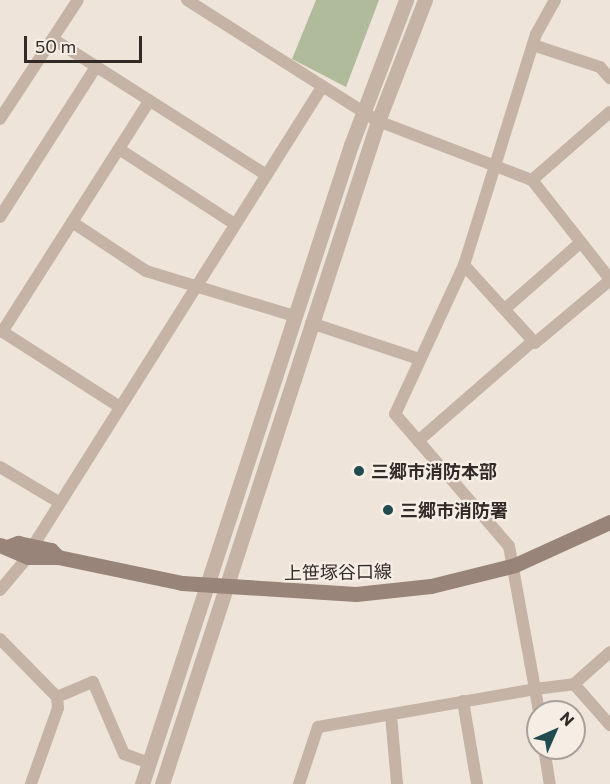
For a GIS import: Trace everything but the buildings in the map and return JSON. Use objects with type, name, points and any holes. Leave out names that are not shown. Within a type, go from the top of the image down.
[{"type":"main road","name":"上笹塚谷口線","points":[[3,546],[205,585],[309,595],[395,591],[515,565],[610,522]]},
{"type":"street","points":[[0,119],[78,0]]},
{"type":"street","points":[[187,0],[322,87],[364,107],[378,121],[532,180],[610,280],[533,341],[418,441]]},
{"type":"street","points":[[142,784],[205,585],[364,107],[406,0]]},
{"type":"street","points":[[162,784],[378,121],[425,0]]},
{"type":"street","points":[[536,700],[515,565],[509,546],[395,414],[464,265],[534,45],[555,0]]},
{"type":"street","points":[[53,39],[265,174]]},
{"type":"street","points":[[534,45],[600,67],[610,78]]},
{"type":"street","points":[[0,217],[96,67]]},
{"type":"street","points":[[0,590],[30,551],[57,501],[117,405],[322,87]]},
{"type":"street","points":[[117,405],[1,331],[149,101]]},
{"type":"street","points":[[532,180],[610,112]]},
{"type":"street","points":[[119,149],[233,223]]},
{"type":"street","points":[[72,222],[146,271],[294,316]]},
{"type":"street","points":[[506,308],[580,243]]},
{"type":"street","points":[[464,265],[506,308],[533,341]]},
{"type":"street","points":[[311,323],[419,359]]},
{"type":"street","points":[[0,467],[57,501]]},
{"type":"street","points":[[0,639],[57,697],[58,708],[31,784]]},
{"type":"street","points":[[300,784],[318,727],[574,684],[610,652]]},
{"type":"street","points":[[57,697],[93,682],[124,754],[149,763]]},
{"type":"street","points":[[574,684],[610,725]]},
{"type":"street","points":[[463,701],[477,784]]},
{"type":"street","points":[[391,715],[397,784]]},
{"type":"street","points":[[546,760],[550,784]]},
{"type":"green space","points":[[316,0],[379,0],[346,87],[292,59]]},
{"type":"place","name":"三郷市消防本部","points":[[359,471]]},
{"type":"place","name":"三郷市消防署","points":[[388,510]]}]
